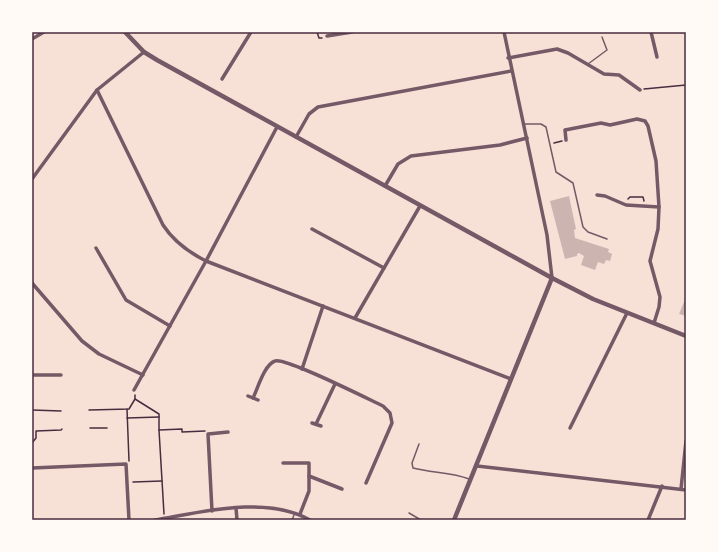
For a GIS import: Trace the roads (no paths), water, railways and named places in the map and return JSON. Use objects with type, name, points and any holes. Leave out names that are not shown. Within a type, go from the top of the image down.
[{"type":"street","points":[[32,39],[44,32]]},
{"type":"street","points":[[125,32],[144,52],[552,278],[627,313],[686,336]]},
{"type":"street","points":[[222,79],[251,32]]},
{"type":"street","points":[[328,36],[352,32]]},
{"type":"street","points":[[454,520],[552,278],[547,235],[524,124],[508,58],[504,32]]},
{"type":"street","points":[[651,32],[657,57]]},
{"type":"street","points":[[508,58],[556,50],[568,53],[604,74],[619,75],[640,90]]},
{"type":"street","points":[[32,180],[98,90],[144,52]]},
{"type":"street","points":[[296,136],[309,114],[318,107],[511,72]]},
{"type":"street","points":[[98,90],[170,236],[180,246],[206,261],[510,379]]},
{"type":"street","points":[[566,140],[565,130],[601,123],[610,125],[637,120],[645,121],[648,126],[656,161],[659,207],[658,229],[650,261],[660,297],[659,307],[654,323]]},
{"type":"street","points":[[134,390],[206,261],[278,127]]},
{"type":"street","points":[[385,186],[398,164],[411,156],[500,145],[527,138]]},
{"type":"street","points":[[597,195],[605,196],[626,205],[659,207]]},
{"type":"street","points":[[356,318],[420,206]]},
{"type":"street","points":[[312,229],[384,268]]},
{"type":"street","points":[[96,248],[126,300],[170,326]]},
{"type":"street","points":[[32,284],[82,341],[99,354],[143,375]]},
{"type":"street","points":[[302,369],[324,306]]},
{"type":"street","points":[[570,428],[627,313]]},
{"type":"street","points":[[253,398],[266,370],[273,362],[283,361],[383,406],[390,413],[392,423],[366,483]]},
{"type":"street","points":[[32,375],[61,375]]},
{"type":"street","points":[[316,424],[335,384]]},
{"type":"street","points":[[248,396],[258,400]]},
{"type":"street","points":[[312,423],[321,426]]},
{"type":"street","points":[[212,511],[208,434],[228,432]]},
{"type":"street","points":[[681,489],[686,441]]},
{"type":"street","points":[[283,463],[309,463],[309,491],[300,514]]},
{"type":"street","points":[[32,468],[126,464],[129,520]]},
{"type":"street","points":[[477,466],[662,486],[686,490]]},
{"type":"street","points":[[370,473],[375,475]]},
{"type":"street","points":[[309,476],[342,489]]},
{"type":"street","points":[[648,520],[662,486]]},
{"type":"street","points":[[155,520],[236,508],[275,507],[300,514],[310,520]]},
{"type":"street","points":[[236,508],[237,520]]},
{"type":"lane","points":[[587,64],[607,50],[602,38]]},
{"type":"lane","points":[[524,124],[544,124],[548,132],[556,172],[573,183],[584,227],[588,232],[607,239]]},
{"type":"lane","points":[[419,444],[412,463],[413,468],[427,472],[461,476],[471,480]]},
{"type":"lane","points":[[292,520],[295,513]]},
{"type":"lane","points":[[409,513],[421,520]]}]
